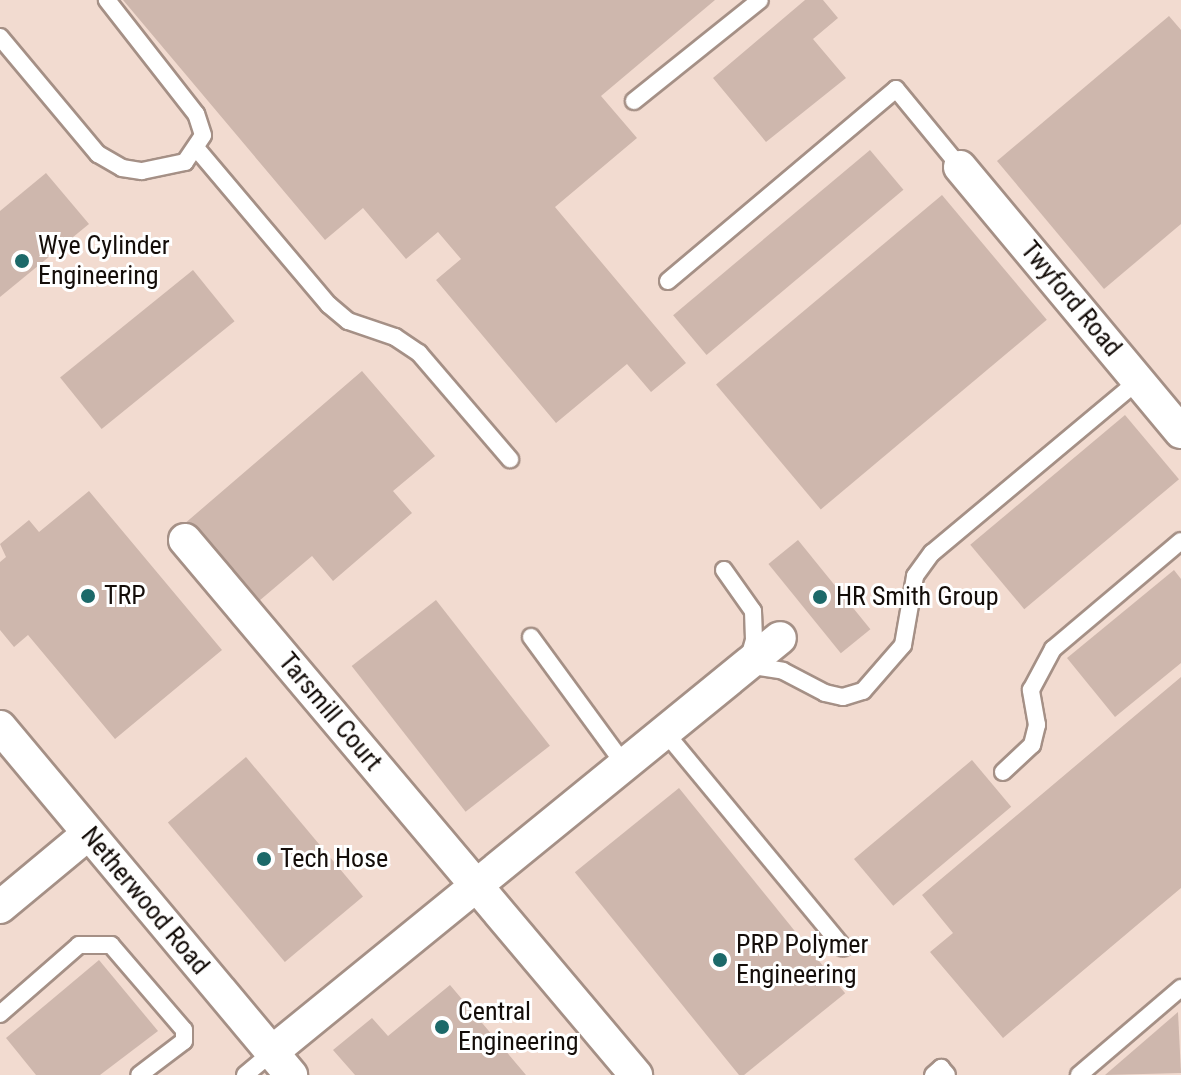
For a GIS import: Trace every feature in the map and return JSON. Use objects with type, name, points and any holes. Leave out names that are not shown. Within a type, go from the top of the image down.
[{"type":"street","name":"Twyford Road","points":[[960,167],[1181,432]]},
{"type":"street","name":"Tarsmill Court","points":[[185,540],[636,1075]]},
{"type":"street","points":[[282,1064],[475,884],[780,638]]},
{"type":"street","name":"Netherwood Road","points":[[0,727],[282,1064]]},
{"type":"street","points":[[0,907],[88,834]]},
{"type":"lane","points":[[0,37],[98,154],[122,168],[163,170],[185,162],[197,149],[203,135],[196,114],[107,0]]},
{"type":"lane","points":[[634,101],[760,0]]},
{"type":"lane","points":[[668,281],[896,89],[960,167]]},
{"type":"lane","points":[[197,149],[329,305],[348,321],[395,337],[419,353],[510,459]]},
{"type":"lane","points":[[724,570],[753,611],[754,640],[747,665],[783,671],[825,693],[843,697],[863,691],[903,645],[915,576],[932,553],[1139,380]]},
{"type":"lane","points":[[1003,772],[1032,745],[1037,725],[1031,690],[1053,649],[1181,541]]},
{"type":"lane","points":[[531,637],[624,764]]},
{"type":"lane","points":[[664,731],[843,947]]},
{"type":"lane","points":[[0,1014],[79,945],[111,945],[184,1030],[184,1041],[139,1075]]},
{"type":"lane","points":[[1079,1075],[1181,988]]},
{"type":"lane","points":[[159,1060],[171,1075]]},
{"type":"lane","points":[[245,1075],[282,1064]]},
{"type":"lane","points":[[933,1075],[941,1068],[947,1075]]},
{"type":"building","points":[[123,0],[715,0],[601,96],[637,138],[555,207],[686,363],[651,392],[627,364],[556,423],[436,280],[461,259],[438,232],[406,259],[363,208],[325,240]]},
{"type":"building","points":[[805,0],[823,0],[838,18],[813,39],[846,78],[766,142],[713,78]]},
{"type":"building","points":[[1169,16],[1181,30],[1181,224],[1104,289],[997,161]]},
{"type":"building","points":[[870,150],[903,190],[707,355],[673,315]]},
{"type":"building","name":"Wye Cylinder Engineering","points":[[46,173],[89,224],[0,297],[0,211]]},
{"type":"building","points":[[942,195],[1047,320],[821,509],[716,385]]},
{"type":"building","points":[[193,270],[235,321],[102,429],[60,378]]},
{"type":"building","points":[[362,371],[435,456],[393,491],[412,513],[333,581],[312,556],[253,606],[183,525]]},
{"type":"building","points":[[1125,415],[1179,479],[1024,609],[970,545]]},
{"type":"building","name":"TRP","points":[[89,491],[222,650],[115,739],[28,635],[14,647],[0,630],[0,562],[6,557],[0,544],[29,520],[39,532]]},
{"type":"building","name":"HR Smith Group","points":[[798,540],[870,629],[841,653],[768,564]]},
{"type":"building","points":[[1174,570],[1181,579],[1181,663],[1115,717],[1067,658]]},
{"type":"building","points":[[436,600],[550,746],[466,812],[352,666]]},
{"type":"building","points":[[1181,677],[1181,888],[1003,1038],[930,952],[953,933],[922,895]]},
{"type":"building","name":"Tech Hose","points":[[246,757],[363,896],[285,962],[168,823]]},
{"type":"building","points":[[972,760],[1011,807],[893,906],[854,859]]},
{"type":"building","points":[[679,788],[845,993],[744,1075],[739,1075],[575,872]]},
{"type":"building","points":[[99,960],[158,1031],[100,1075],[36,1075],[6,1038]]},
{"type":"building","name":"Central Engineering","points":[[450,985],[526,1075],[355,1075],[333,1050],[372,1018],[388,1036]]},
{"type":"building","points":[[1178,1012],[1181,1073],[1105,1075]]},
{"type":"place","name":"Wye Cylinder Engineering","points":[[22,261]]},
{"type":"place","name":"TRP","points":[[88,596]]},
{"type":"place","name":"HR Smith Group","points":[[820,597]]},
{"type":"place","name":"Tech Hose","points":[[264,859]]},
{"type":"place","name":"PRP Polymer Engineering","points":[[720,960]]},
{"type":"place","name":"Central Engineering","points":[[442,1027]]}]
